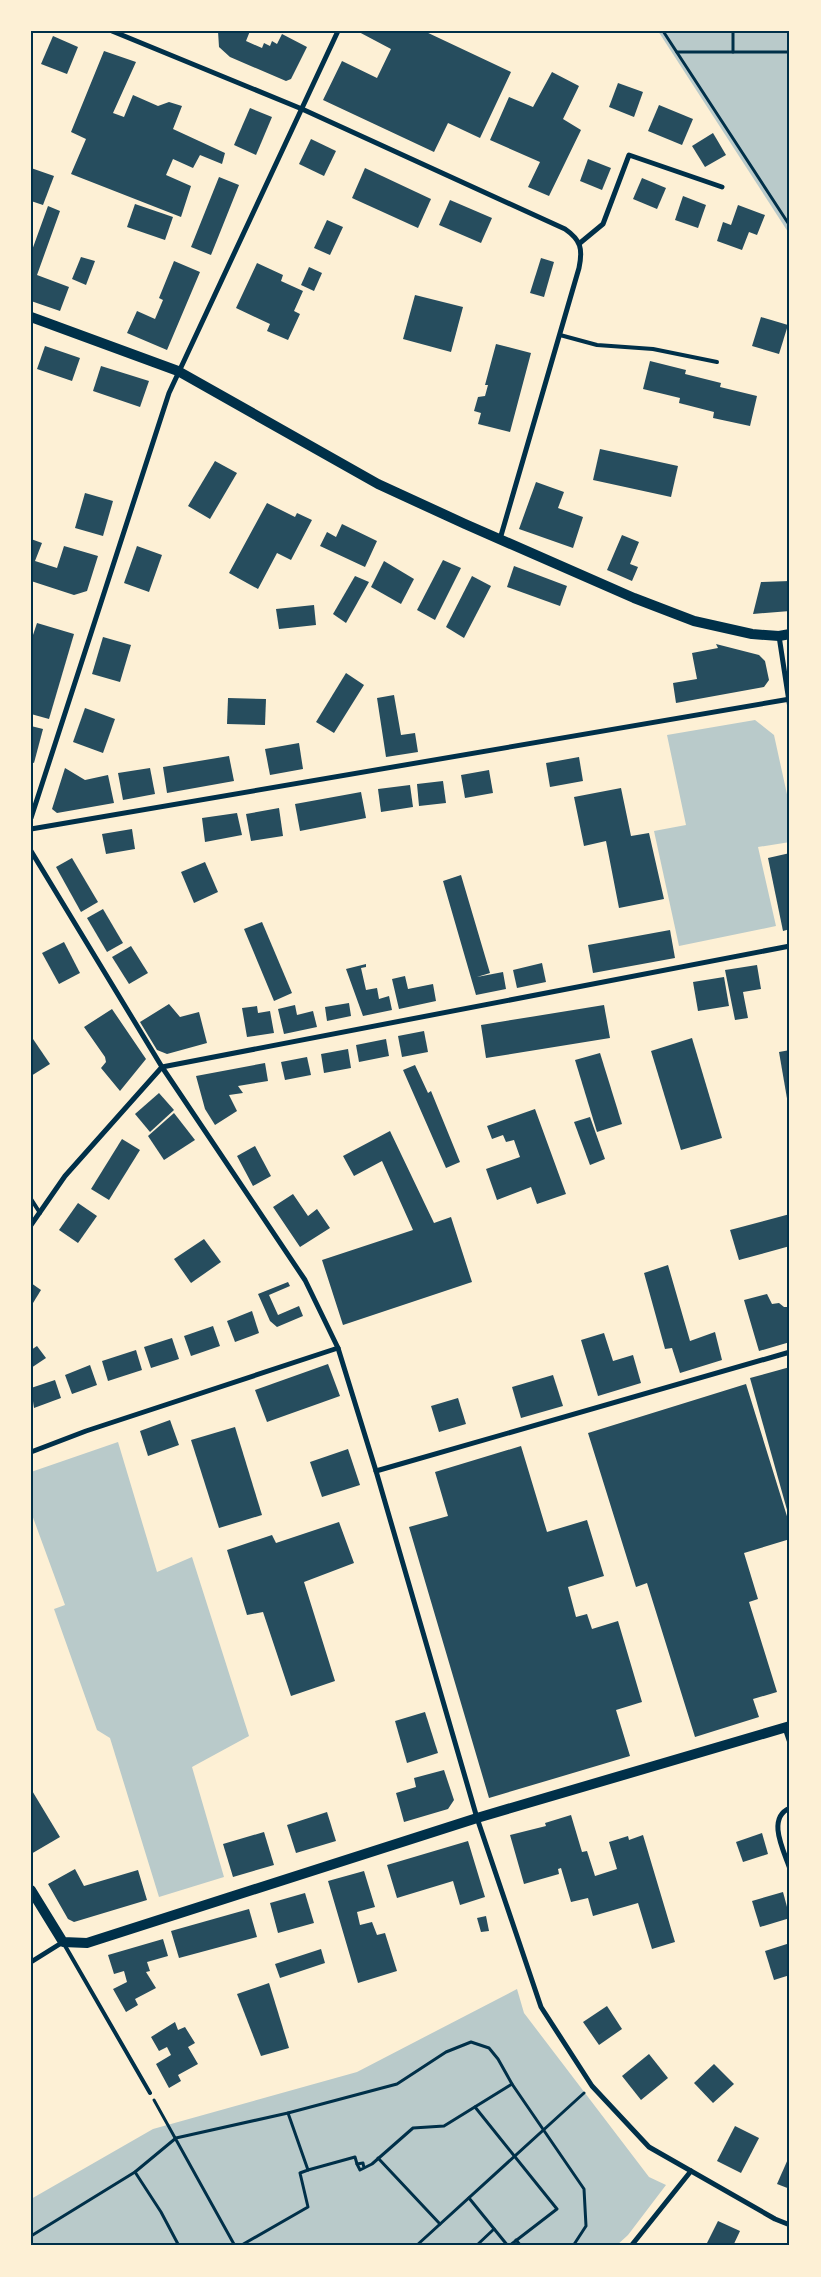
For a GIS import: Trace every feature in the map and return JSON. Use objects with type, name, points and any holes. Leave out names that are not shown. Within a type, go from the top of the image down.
[{"type":"main road","points":[[31,317],[178,371],[378,484],[500,540],[694,621],[752,634],[779,636],[790,634]]},
{"type":"main road","points":[[31,1890],[63,1942],[87,1943],[477,1818],[787,1727]]},
{"type":"street","points":[[112,31],[302,110],[565,229],[581,245],[581,258],[560,335],[500,540]]},
{"type":"street","points":[[31,818],[141,474],[178,371],[338,31]]},
{"type":"street","points":[[581,245],[603,224],[629,155],[722,187]]},
{"type":"street","points":[[779,636],[790,708]]},
{"type":"street","points":[[31,829],[789,699]]},
{"type":"street","points":[[31,851],[162,1068],[305,1280],[338,1348],[376,1471],[477,1818],[541,2007],[592,2086],[649,2147],[775,2220],[790,2225]]},
{"type":"street","points":[[31,1225],[65,1176],[162,1068],[790,946]]},
{"type":"street","points":[[31,1452],[86,1431],[338,1348]]},
{"type":"street","points":[[376,1471],[790,1352]]},
{"type":"street","points":[[787,1727],[790,1743]]},
{"type":"street","points":[[790,1808],[783,1811],[777,1819],[777,1828],[790,1869]]},
{"type":"street","points":[[31,1962],[63,1942]]},
{"type":"street","points":[[631,2246],[691,2171]]},
{"type":"lane","points":[[560,335],[597,345],[653,349],[717,362]]},
{"type":"lane","points":[[31,1199],[40,1212]]},
{"type":"lane","points":[[63,1942],[150,2093]]},
{"type":"path","points":[[663,31],[790,226]]},
{"type":"path","points":[[733,31],[733,52]]},
{"type":"path","points":[[677,52],[790,52]]},
{"type":"path","points":[[31,2236],[135,2172],[176,2138],[288,2113],[397,2084],[446,2052],[472,2042],[480,2043],[489,2048],[584,2190],[586,2226],[573,2246]]},
{"type":"path","points":[[240,2246],[308,2207],[300,2173],[354,2157],[358,2169],[364,2168],[413,2128],[444,2126],[512,2084]]},
{"type":"path","points":[[416,2246],[592,2086]]},
{"type":"path","points":[[150,2093],[235,2246]]},
{"type":"path","points":[[469,2198],[508,2246],[557,2209],[475,2107]]},
{"type":"path","points":[[288,2113],[308,2170]]},
{"type":"path","points":[[378,2158],[440,2224]]},
{"type":"path","points":[[135,2172],[161,2212],[179,2246]]},
{"type":"path","points":[[476,2246],[494,2229]]},
{"type":"path","points":[[516,2240],[521,2246]]},
{"type":"path","points":[[73,2246],[82,2246]]},
{"type":"shaded area","points":[[658,31],[790,31],[790,235]]},
{"type":"shaded area","points":[[755,720],[774,735],[790,808],[790,842],[758,847],[776,926],[679,946],[654,831],[686,825],[667,735]]},
{"type":"shaded area","points":[[118,1442],[157,1572],[192,1557],[249,1736],[192,1767],[224,1877],[159,1897],[110,1738],[97,1730],[54,1609],[65,1605],[31,1512],[31,1472]]},
{"type":"shaded area","points":[[517,1989],[524,2013],[649,2177],[666,2185],[628,2235],[616,2246],[31,2246],[31,2199],[153,2129],[357,2072]]},
{"type":"building","points":[[218,31],[250,31],[246,41],[262,48],[264,43],[270,46],[272,41],[277,44],[282,34],[307,47],[291,79],[286,81],[230,57],[219,47]]},
{"type":"building","points":[[357,31],[424,31],[511,72],[480,138],[448,123],[434,152],[323,100],[342,61],[377,78],[391,49]]},
{"type":"building","points":[[53,36],[78,47],[67,74],[41,64]]},
{"type":"building","points":[[104,51],[136,62],[113,113],[124,117],[133,95],[158,106],[169,102],[182,106],[173,129],[225,153],[222,164],[200,155],[193,168],[173,159],[166,175],[191,186],[181,217],[71,174],[86,139],[71,132]]},
{"type":"building","points":[[552,72],[579,86],[563,119],[581,130],[549,196],[528,187],[540,162],[490,140],[509,97],[533,107]]},
{"type":"building","points":[[618,83],[643,92],[634,117],[609,107]]},
{"type":"building","points":[[659,105],[693,119],[682,145],[648,131]]},
{"type":"building","points":[[250,108],[272,117],[256,155],[234,145]]},
{"type":"building","points":[[713,133],[726,155],[705,167],[692,146]]},
{"type":"building","points":[[311,139],[336,151],[324,176],[299,164]]},
{"type":"building","points":[[588,159],[611,168],[602,190],[580,181]]},
{"type":"building","points":[[31,168],[54,176],[43,205],[31,201]]},
{"type":"building","points":[[365,168],[431,199],[418,228],[352,198]]},
{"type":"building","points":[[219,177],[239,185],[211,255],[191,247]]},
{"type":"building","points":[[642,178],[666,188],[657,209],[633,199]]},
{"type":"building","points":[[683,196],[706,205],[698,228],[675,220]]},
{"type":"building","points":[[450,200],[492,218],[481,243],[439,225]]},
{"type":"building","points":[[135,204],[173,217],[165,240],[127,227]]},
{"type":"building","points":[[738,205],[765,215],[757,235],[749,232],[742,250],[717,241],[723,222],[731,225]]},
{"type":"building","points":[[48,206],[60,211],[37,275],[69,287],[60,311],[31,301],[31,253]]},
{"type":"building","points":[[327,220],[343,227],[330,255],[314,248]]},
{"type":"building","points":[[81,257],[95,261],[86,285],[72,279]]},
{"type":"building","points":[[541,258],[554,262],[544,297],[530,293]]},
{"type":"building","points":[[174,261],[200,272],[167,350],[127,333],[137,311],[155,319],[163,300],[159,298]]},
{"type":"building","points":[[257,263],[283,275],[281,281],[303,291],[294,311],[300,314],[288,340],[267,331],[270,324],[236,308]]},
{"type":"building","points":[[309,267],[322,273],[314,291],[301,285]]},
{"type":"building","points":[[415,295],[463,307],[451,352],[403,339]]},
{"type":"building","points":[[761,317],[788,325],[779,354],[752,346]]},
{"type":"building","points":[[496,344],[531,353],[510,432],[478,424],[481,413],[474,411],[478,397],[485,396],[488,385],[485,385]]},
{"type":"building","points":[[45,346],[80,358],[72,381],[37,369]]},
{"type":"building","points":[[650,361],[686,370],[685,374],[721,383],[720,387],[757,396],[750,426],[713,418],[714,412],[679,403],[680,398],[643,389]]},
{"type":"building","points":[[101,366],[149,381],[140,407],[93,391]]},
{"type":"building","points":[[600,449],[678,466],[671,497],[593,480]]},
{"type":"building","points":[[215,461],[237,473],[210,519],[188,506]]},
{"type":"building","points":[[536,482],[564,492],[558,508],[583,517],[573,548],[519,529]]},
{"type":"building","points":[[85,493],[113,501],[103,536],[75,528]]},
{"type":"building","points":[[267,503],[295,517],[297,513],[312,520],[291,560],[277,553],[258,589],[229,573]]},
{"type":"building","points":[[342,524],[377,541],[365,567],[320,546],[327,532],[336,537]]},
{"type":"building","points":[[622,535],[639,542],[630,564],[638,567],[632,581],[607,570]]},
{"type":"building","points":[[31,539],[42,543],[35,561],[57,568],[64,546],[98,556],[87,591],[74,595],[31,581]]},
{"type":"building","points":[[137,546],[162,555],[149,592],[124,583]]},
{"type":"building","points":[[443,560],[461,568],[435,620],[417,610]]},
{"type":"building","points":[[384,561],[414,579],[401,604],[371,587]]},
{"type":"building","points":[[514,566],[567,586],[560,606],[507,587]]},
{"type":"building","points":[[355,576],[369,582],[346,623],[333,614]]},
{"type":"building","points":[[472,576],[491,586],[464,638],[446,627]]},
{"type":"building","points":[[790,581],[790,611],[753,614],[761,582]]},
{"type":"building","points":[[314,605],[316,625],[279,629],[276,609]]},
{"type":"building","points":[[37,623],[74,634],[49,719],[31,714],[31,641]]},
{"type":"building","points":[[103,637],[131,645],[120,682],[92,674]]},
{"type":"building","points":[[716,644],[759,655],[765,661],[769,680],[764,687],[676,703],[673,683],[697,679],[692,653],[718,648]]},
{"type":"building","points":[[346,673],[364,685],[334,733],[316,722]]},
{"type":"building","points":[[394,695],[401,735],[415,733],[418,752],[386,757],[377,698]]},
{"type":"building","points":[[228,698],[266,699],[265,725],[227,724]]},
{"type":"building","points":[[85,708],[115,719],[103,753],[73,742]]},
{"type":"building","points":[[31,726],[43,729],[34,763],[31,762]]},
{"type":"building","points":[[299,743],[303,769],[270,775],[265,749]]},
{"type":"building","points":[[229,756],[234,781],[167,793],[163,767]]},
{"type":"building","points":[[579,757],[583,781],[550,787],[546,763]]},
{"type":"building","points":[[65,768],[85,780],[108,775],[114,803],[57,813],[52,809]]},
{"type":"building","points":[[150,768],[155,794],[123,800],[118,773]]},
{"type":"building","points":[[489,770],[493,793],[465,798],[461,775]]},
{"type":"building","points":[[443,781],[446,803],[419,806],[417,784]]},
{"type":"building","points":[[410,785],[413,807],[381,812],[378,789]]},
{"type":"building","points":[[621,788],[631,836],[649,833],[664,899],[619,908],[606,841],[584,846],[574,797]]},
{"type":"building","points":[[361,792],[366,818],[300,831],[295,804]]},
{"type":"building","points":[[279,808],[283,836],[251,841],[246,814]]},
{"type":"building","points":[[237,813],[242,835],[205,842],[202,818]]},
{"type":"building","points":[[132,829],[135,849],[106,854],[102,834]]},
{"type":"building","points":[[790,853],[790,929],[783,931],[768,858]]},
{"type":"building","points":[[72,858],[98,902],[81,912],[56,867]]},
{"type":"building","points":[[205,862],[218,892],[194,903],[181,872]]},
{"type":"building","points":[[461,875],[490,973],[477,977],[503,972],[506,989],[476,995],[443,881]]},
{"type":"building","points":[[103,909],[123,943],[107,952],[87,918]]},
{"type":"building","points":[[262,922],[292,993],[274,1001],[244,929]]},
{"type":"building","points":[[670,930],[675,958],[593,973],[588,945]]},
{"type":"building","points":[[64,942],[80,973],[59,984],[42,953]]},
{"type":"building","points":[[131,946],[148,973],[129,984],[112,957]]},
{"type":"building","points":[[542,963],[546,982],[517,988],[513,970]]},
{"type":"building","points":[[366,964],[366,967],[361,968],[366,990],[377,988],[379,999],[389,996],[392,1010],[363,1016],[346,969]]},
{"type":"building","points":[[757,965],[761,989],[743,992],[748,1018],[735,1020],[725,970]]},
{"type":"building","points":[[405,976],[408,989],[433,984],[436,1001],[399,1009],[392,979]]},
{"type":"building","points":[[724,977],[729,1006],[698,1011],[693,982]]},
{"type":"building","points":[[349,1003],[351,1016],[327,1021],[325,1007]]},
{"type":"building","points":[[169,1004],[180,1017],[199,1012],[207,1043],[167,1054],[157,1050],[140,1022]]},
{"type":"building","points":[[295,1005],[297,1015],[313,1011],[317,1027],[284,1034],[278,1009]]},
{"type":"building","points":[[604,1005],[610,1038],[486,1058],[481,1025]]},
{"type":"building","points":[[257,1006],[258,1013],[270,1011],[274,1033],[247,1037],[242,1008]]},
{"type":"building","points":[[112,1009],[146,1059],[120,1091],[101,1068],[106,1062],[105,1057],[84,1027]]},
{"type":"building","points":[[424,1031],[428,1052],[402,1057],[398,1036]]},
{"type":"building","points":[[31,1036],[50,1064],[31,1076]]},
{"type":"building","points":[[692,1038],[722,1138],[681,1150],[651,1051]]},
{"type":"building","points":[[386,1039],[389,1056],[359,1062],[356,1045]]},
{"type":"building","points":[[348,1049],[351,1068],[324,1073],[321,1054]]},
{"type":"building","points":[[790,1050],[790,1110],[789,1110],[779,1052]]},
{"type":"building","points":[[600,1053],[622,1124],[597,1132],[575,1060]]},
{"type":"building","points":[[307,1057],[311,1075],[285,1080],[281,1062]]},
{"type":"building","points":[[265,1063],[268,1081],[238,1086],[243,1093],[229,1095],[237,1111],[215,1125],[205,1109],[196,1076]]},
{"type":"building","points":[[415,1065],[428,1093],[431,1091],[460,1162],[446,1168],[403,1070]]},
{"type":"building","points":[[159,1093],[174,1110],[150,1132],[135,1114]]},
{"type":"building","points":[[535,1109],[566,1194],[537,1204],[531,1187],[497,1200],[486,1169],[520,1157],[514,1140],[506,1142],[503,1135],[492,1139],[487,1126]]},
{"type":"building","points":[[174,1113],[195,1140],[164,1160],[148,1136]]},
{"type":"building","points":[[590,1117],[605,1159],[590,1165],[574,1122]]},
{"type":"building","points":[[390,1131],[434,1223],[451,1217],[472,1282],[343,1325],[322,1260],[413,1230],[382,1161],[354,1176],[343,1156]]},
{"type":"building","points":[[122,1139],[140,1150],[109,1200],[91,1189]]},
{"type":"building","points":[[255,1146],[271,1176],[253,1186],[237,1156]]},
{"type":"building","points":[[293,1194],[308,1216],[317,1209],[330,1228],[300,1247],[273,1207]]},
{"type":"building","points":[[78,1203],[97,1216],[78,1243],[59,1230]]},
{"type":"building","points":[[790,1214],[790,1246],[739,1260],[730,1230]]},
{"type":"building","points":[[204,1239],[221,1262],[191,1283],[174,1259]]},
{"type":"building","points":[[668,1265],[690,1341],[715,1332],[722,1360],[680,1373],[672,1348],[665,1349],[644,1273]]},
{"type":"building","points":[[288,1282],[290,1286],[269,1295],[278,1315],[299,1306],[303,1316],[277,1327],[270,1321],[258,1294]]},
{"type":"building","points":[[31,1283],[41,1290],[33,1303],[31,1301]]},
{"type":"building","points":[[767,1294],[772,1304],[779,1303],[784,1307],[790,1307],[790,1342],[759,1351],[744,1300]]},
{"type":"building","points":[[252,1311],[259,1333],[235,1342],[227,1321]]},
{"type":"building","points":[[213,1326],[220,1346],[191,1356],[184,1336]]},
{"type":"building","points":[[604,1333],[613,1361],[633,1355],[641,1383],[598,1396],[581,1340]]},
{"type":"building","points":[[172,1338],[179,1359],[151,1368],[144,1347]]},
{"type":"building","points":[[37,1346],[46,1358],[31,1368],[31,1350]]},
{"type":"building","points":[[136,1350],[142,1370],[108,1381],[102,1361]]},
{"type":"building","points":[[328,1364],[340,1396],[267,1422],[255,1390]]},
{"type":"building","points":[[90,1365],[97,1385],[72,1394],[65,1375]]},
{"type":"building","points":[[790,1367],[790,1517],[789,1517],[750,1378]]},
{"type":"building","points":[[553,1375],[563,1406],[521,1418],[512,1387]]},
{"type":"building","points":[[55,1380],[61,1398],[34,1408],[31,1388]]},
{"type":"building","points":[[746,1384],[790,1526],[790,1539],[744,1553],[758,1599],[749,1602],[777,1692],[753,1699],[759,1717],[695,1737],[647,1583],[636,1587],[588,1433]]},
{"type":"building","points":[[458,1398],[466,1424],[439,1432],[431,1406]]},
{"type":"building","points":[[170,1420],[179,1445],[148,1456],[140,1431]]},
{"type":"building","points":[[235,1427],[262,1515],[219,1528],[191,1440]]},
{"type":"building","points":[[521,1446],[547,1532],[587,1520],[604,1576],[568,1587],[576,1617],[587,1614],[592,1629],[618,1621],[642,1702],[616,1710],[630,1756],[489,1798],[409,1527],[448,1516],[435,1472]]},
{"type":"building","points":[[348,1449],[360,1485],[322,1497],[310,1462]]},
{"type":"building","points":[[339,1522],[354,1563],[304,1582],[335,1681],[291,1696],[263,1612],[247,1615],[227,1550],[272,1535],[276,1543]]},
{"type":"building","points":[[425,1712],[438,1753],[407,1763],[395,1721]]},
{"type":"building","points":[[444,1770],[454,1800],[448,1809],[404,1822],[396,1793],[416,1787],[414,1778]]},
{"type":"building","points":[[31,1789],[60,1837],[31,1854]]},
{"type":"building","points":[[327,1812],[336,1841],[296,1853],[287,1825]]},
{"type":"building","points":[[571,1815],[582,1852],[587,1851],[595,1876],[617,1869],[609,1842],[628,1836],[629,1840],[643,1835],[675,1942],[652,1949],[638,1903],[593,1916],[588,1898],[571,1902],[561,1868],[558,1869],[559,1874],[524,1884],[510,1835],[546,1826],[545,1823]]},
{"type":"building","points":[[264,1832],[274,1865],[233,1877],[223,1844]]},
{"type":"building","points":[[762,1833],[768,1854],[743,1862],[736,1842]]},
{"type":"building","points":[[468,1841],[485,1897],[460,1905],[453,1881],[397,1898],[387,1865]]},
{"type":"building","points":[[75,1869],[84,1886],[138,1870],[147,1900],[74,1922],[68,1919],[48,1884]]},
{"type":"building","points":[[364,1871],[375,1907],[357,1912],[360,1925],[372,1922],[377,1935],[385,1933],[397,1971],[358,1983],[328,1881]]},
{"type":"building","points":[[783,1892],[790,1918],[760,1927],[752,1901]]},
{"type":"building","points":[[305,1893],[314,1923],[278,1933],[270,1903]]},
{"type":"building","points":[[249,1909],[257,1937],[179,1958],[171,1931]]},
{"type":"building","points":[[486,1916],[489,1931],[481,1932],[477,1918]]},
{"type":"building","points":[[163,1939],[168,1956],[147,1962],[150,1971],[146,1972],[156,1988],[135,1999],[138,2005],[126,2012],[113,1989],[127,1982],[124,1971],[114,1974],[108,1955]]},
{"type":"building","points":[[790,1943],[790,1975],[774,1980],[765,1951]]},
{"type":"building","points":[[321,1949],[325,1963],[280,1978],[275,1964]]},
{"type":"building","points":[[269,1983],[289,2048],[261,2056],[237,1994]]},
{"type":"building","points":[[607,2006],[622,2029],[599,2045],[583,2022]]},
{"type":"building","points":[[175,2022],[178,2030],[185,2027],[195,2043],[188,2047],[198,2064],[178,2075],[181,2081],[169,2088],[156,2064],[171,2055],[167,2047],[159,2051],[151,2037]]},
{"type":"building","points":[[649,2054],[668,2078],[641,2100],[622,2076]]},
{"type":"building","points":[[714,2064],[734,2084],[713,2103],[694,2083]]},
{"type":"building","points":[[735,2126],[759,2138],[741,2173],[717,2161]]},
{"type":"building","points":[[788,2159],[790,2160],[790,2189],[777,2184]]},
{"type":"building","points":[[718,2221],[740,2231],[733,2246],[706,2245]]}]
